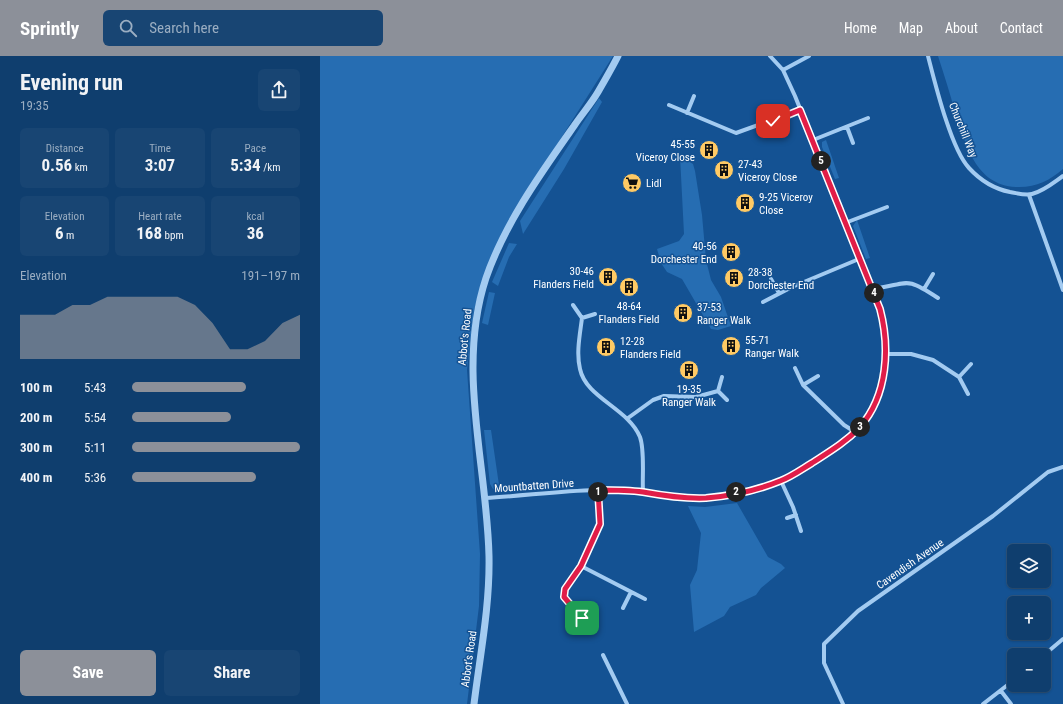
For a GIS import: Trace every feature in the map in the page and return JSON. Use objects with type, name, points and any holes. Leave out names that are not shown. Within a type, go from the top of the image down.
[{"type":"street","name":"Abbot's Road","points":[[474,704],[489,584],[489,555],[485,498],[472,378],[472,360],[478,311],[486,278],[514,218],[560,146],[598,93],[618,56]]},
{"type":"street","name":"Mountbatten Drive","points":[[485,498],[598,490],[643,492],[671,498],[707,498],[758,488],[781,481],[833,450],[855,432],[870,413],[881,386],[887,354],[885,329],[872,289],[813,140],[783,70],[770,56]]},
{"type":"street","points":[[783,70],[809,56]]},
{"type":"street","name":"Churchill Way","points":[[928,56],[948,124],[959,151],[968,167],[991,185],[1002,190],[1029,195]]},
{"type":"street","points":[[687,113],[694,96]]},
{"type":"street","points":[[669,105],[724,129],[740,133],[800,110]]},
{"type":"street","points":[[813,140],[868,118]]},
{"type":"street","points":[[847,126],[853,143]]},
{"type":"street","points":[[1063,176],[1046,188],[1029,195],[1063,290]]},
{"type":"street","points":[[845,222],[887,207]]},
{"type":"street","points":[[763,302],[779,293],[859,259]]},
{"type":"street","points":[[924,288],[933,274]]},
{"type":"street","points":[[771,279],[779,293]]},
{"type":"street","points":[[872,289],[909,282],[924,288],[938,298]]},
{"type":"street","points":[[573,305],[582,318],[578,355],[580,370],[585,381],[595,392],[628,418],[640,438],[643,492]]},
{"type":"street","points":[[582,318],[595,314]]},
{"type":"street","points":[[887,354],[911,354],[933,360],[959,377],[968,394]]},
{"type":"street","points":[[959,377],[971,364]]},
{"type":"street","points":[[795,368],[803,385],[844,425],[855,432]]},
{"type":"street","points":[[803,385],[818,376]]},
{"type":"street","points":[[718,391],[722,377]]},
{"type":"street","points":[[628,418],[653,400],[664,396],[696,397],[718,391]]},
{"type":"street","points":[[718,391],[727,400]]},
{"type":"street","name":"Cavendish Avenue","points":[[843,704],[824,663],[824,644],[858,611],[993,516],[1048,472],[1063,467]]},
{"type":"street","points":[[781,481],[801,531]]},
{"type":"street","points":[[591,630],[564,597],[565,589],[581,566],[600,524],[598,490]]},
{"type":"street","points":[[787,518],[796,516]]},
{"type":"street","points":[[581,566],[645,599]]},
{"type":"street","points":[[623,608],[631,592]]},
{"type":"street","points":[[582,618],[593,610]]},
{"type":"street","points":[[1051,649],[1063,639]]},
{"type":"street","points":[[603,655],[627,704]]},
{"type":"street","points":[[983,704],[1007,686]]},
{"type":"street","points":[[1001,691],[1012,704]]},
{"type":"shaded area","points":[[320,56],[613,56],[527,192],[486,272],[474,310],[467,370],[480,554],[479,606],[467,704],[320,704]]},
{"type":"shaded area","points":[[938,56],[1063,56],[1063,169],[1041,183],[1023,187],[1002,185],[991,179],[982,171],[974,161],[963,137]]},
{"type":"shaded area","points":[[599,98],[602,102],[564,169],[523,234],[520,221]]},
{"type":"shaded area","points":[[826,140],[839,178],[835,179],[822,147],[822,142]]},
{"type":"shaded area","points":[[680,156],[693,164],[702,215],[706,260],[711,280],[721,297],[731,326],[718,330],[711,329],[682,279],[667,272],[661,263],[657,249],[679,241],[684,234]]},
{"type":"shaded area","points":[[857,220],[870,258],[866,259],[853,226]]},
{"type":"shaded area","points":[[509,243],[517,244],[509,257],[498,286],[492,282]]},
{"type":"shaded area","points":[[489,292],[495,293],[488,325],[482,323]]},
{"type":"shaded area","points":[[484,430],[491,430],[500,492],[493,489],[490,484]]},
{"type":"shaded area","points":[[737,503],[768,557],[785,568],[761,588],[756,595],[730,607],[724,616],[694,632],[690,585],[697,570],[701,533],[688,506],[705,507]]},
{"type":"place","name":"45-55 Viceroy Close","points":[[709,150]]},
{"type":"place","name":"27-43 Viceroy Close","points":[[724,170]]},
{"type":"place","name":"Lidl","points":[[632,183]]},
{"type":"place","name":"9-25 Viceroy Close","points":[[745,203]]},
{"type":"place","name":"40-56 Dorchester End","points":[[731,252]]},
{"type":"place","name":"30-46 Flanders Field","points":[[608,277]]},
{"type":"place","name":"28-38 Dorchester End","points":[[734,278]]},
{"type":"place","name":"48-64 Flanders Field","points":[[629,287]]},
{"type":"place","name":"37-53 Ranger Walk","points":[[683,313]]},
{"type":"place","name":"55-71 Ranger Walk","points":[[731,346]]},
{"type":"place","name":"12-28 Flanders Field","points":[[606,347]]},
{"type":"place","name":"19-35 Ranger Walk","points":[[689,370]]},
{"type":"route","points":[[582,618],[574,611],[564,597],[565,589],[581,566],[600,524],[598,490],[643,492],[671,498],[707,498],[758,488],[781,481],[833,450],[855,432],[870,413],[881,386],[887,354],[885,329],[880,309],[813,140],[800,110],[773,121]]}]
